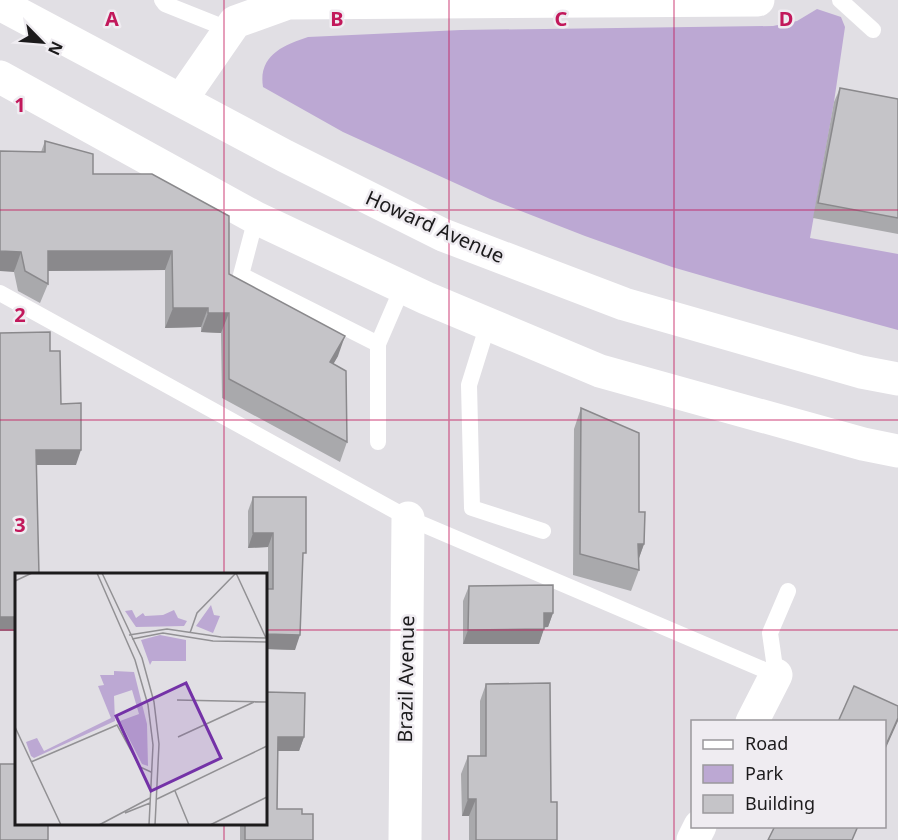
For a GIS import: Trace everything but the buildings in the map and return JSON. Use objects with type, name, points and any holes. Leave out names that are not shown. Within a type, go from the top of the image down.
[{"type":"main road","points":[[182,100],[235,22],[288,3],[758,0]]},
{"type":"main road","name":"Howard Avenue","points":[[0,4],[285,156],[443,235],[624,304],[861,372],[898,379]]},
{"type":"main road","points":[[0,77],[256,218],[488,324],[600,371],[863,444],[898,451]]},
{"type":"main road","name":"Brazil Avenue","points":[[405,840],[408,518]]},
{"type":"main road","points":[[753,720],[776,675]]},
{"type":"lane","points":[[162,0],[165,4],[230,30]]},
{"type":"lane","points":[[840,0],[873,30]]},
{"type":"lane","points":[[256,218],[241,275],[378,344]]},
{"type":"lane","points":[[378,442],[378,344],[403,286]]},
{"type":"lane","points":[[0,293],[408,518],[776,675]]},
{"type":"lane","points":[[488,324],[469,385],[472,508],[543,531]]},
{"type":"lane","points":[[776,675],[770,633],[788,591]]},
{"type":"green space","points":[[817,9],[841,17],[845,27],[810,238],[898,254],[898,330],[672,267],[585,236],[490,199],[343,132],[263,87],[264,67],[274,53],[308,37],[461,30],[773,26],[797,21]]}]
